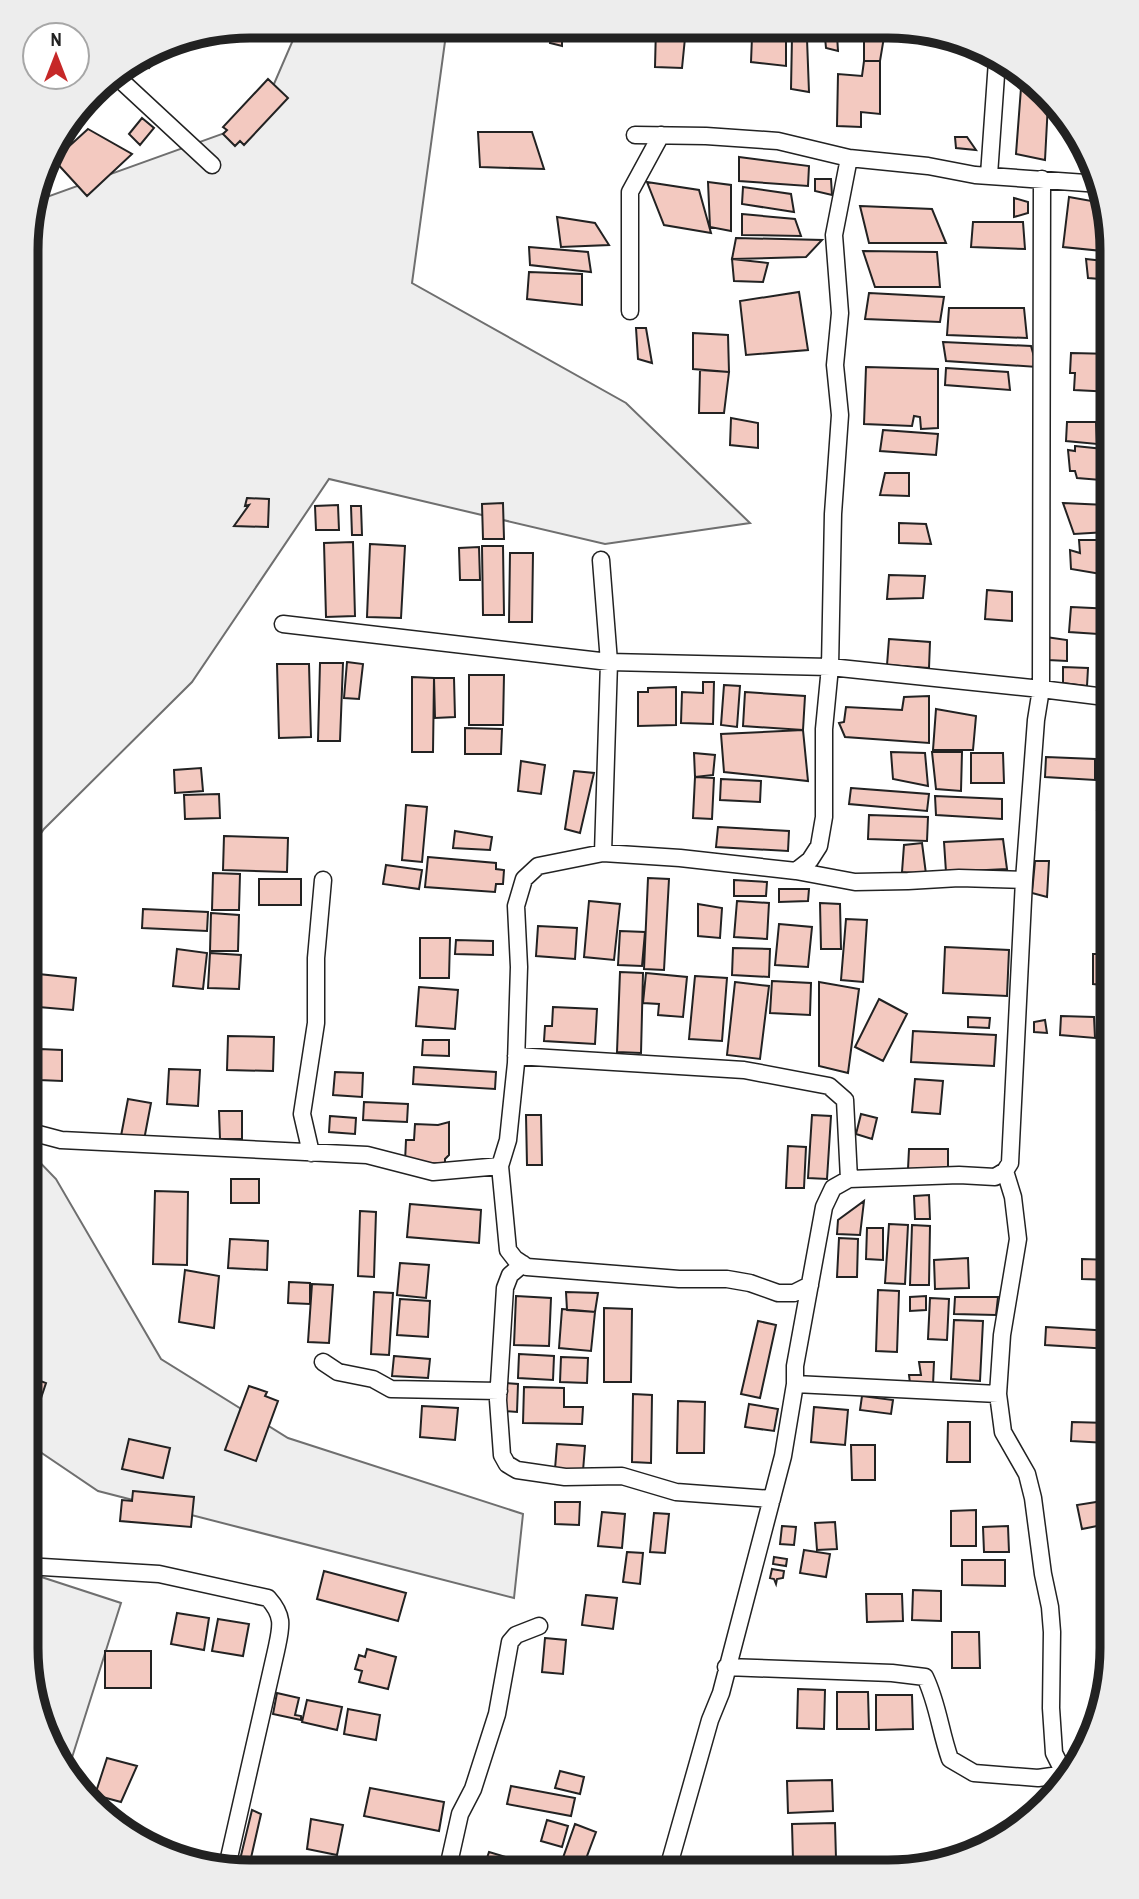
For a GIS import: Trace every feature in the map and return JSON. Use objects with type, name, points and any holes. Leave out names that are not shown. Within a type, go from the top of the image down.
[{"type":"street","points":[[989,175],[996,69]]},
{"type":"street","points":[[122,82],[212,165]]},
{"type":"street","points":[[635,135],[778,141],[849,158],[989,175],[1088,183]]},
{"type":"street","points":[[630,311],[630,192],[661,135]]},
{"type":"street","points":[[796,871],[810,860],[819,846],[824,817],[824,729],[830,667],[833,514],[840,415],[835,365],[840,313],[834,235],[849,158]]},
{"type":"street","points":[[670,1860],[710,1720],[721,1693],[783,1456],[824,1207],[833,1188],[849,1178],[959,1175],[995,1177],[1005,1171],[1010,1163],[1024,880],[1036,720],[1041,690],[1042,178]]},
{"type":"street","points":[[601,561],[609,662],[603,853]]},
{"type":"street","points":[[283,624],[609,662],[830,667],[1100,697]]},
{"type":"street","points":[[810,1285],[794,1293],[778,1293],[727,1279],[679,1279],[527,1267],[508,1250],[499,1166],[508,1140],[516,1056],[519,967],[516,906],[524,879],[538,866],[603,853],[680,858],[796,871],[855,882],[958,877],[1024,880]]},
{"type":"street","points":[[312,1153],[303,1114],[316,1023],[316,958],[323,880]]},
{"type":"street","points":[[516,1056],[744,1070],[829,1086],[845,1100],[849,1178]]},
{"type":"street","points":[[38,1135],[61,1140],[367,1155],[433,1171],[499,1166]]},
{"type":"street","points":[[1005,1171],[1013,1197],[1018,1239],[1002,1335],[998,1394],[1003,1432],[1023,1465],[1033,1497],[1042,1574],[1050,1607],[1054,1753],[1064,1766]]},
{"type":"street","points":[[523,1264],[510,1276],[505,1288],[499,1391],[502,1455],[507,1464],[517,1470],[565,1477],[622,1476],[676,1492],[772,1499]]},
{"type":"street","points":[[323,1362],[338,1373],[373,1380],[391,1389],[499,1391]]},
{"type":"street","points":[[796,1384],[998,1394]]},
{"type":"street","points":[[38,1567],[159,1574],[268,1598],[277,1609],[281,1622],[276,1651],[229,1859]]},
{"type":"street","points":[[450,1860],[460,1814],[472,1789],[497,1714],[510,1642],[516,1635],[539,1626]]},
{"type":"street","points":[[726,1667],[925,1676],[936,1700],[941,1732],[950,1759],[974,1773],[1038,1778],[1059,1775]]},
{"type":"shaded area","points":[[294,38],[445,38],[412,283],[626,403],[750,523],[605,544],[329,479],[192,682],[38,837],[38,251],[40,223],[46,197],[258,121]]},
{"type":"shaded area","points":[[38,1160],[56,1179],[161,1359],[288,1438],[523,1514],[514,1598],[98,1491],[38,1450]]},
{"type":"shaded area","points":[[38,1576],[121,1603],[71,1760],[50,1716],[40,1676]]},
{"type":"building","points":[[551,38],[562,38],[562,46],[550,43]]},
{"type":"building","points":[[656,38],[685,38],[682,68],[655,67]]},
{"type":"building","points":[[752,38],[786,39],[786,66],[751,62]]},
{"type":"building","points":[[792,38],[807,39],[809,92],[791,89]]},
{"type":"building","points":[[825,38],[837,38],[838,51],[826,48]]},
{"type":"building","points":[[864,38],[884,38],[880,61],[864,61]]},
{"type":"building","points":[[864,61],[880,61],[880,114],[861,112],[861,127],[837,126],[838,74],[862,76]]},
{"type":"building","points":[[268,79],[288,98],[244,145],[240,141],[235,146],[223,134],[227,130],[223,127]]},
{"type":"building","points":[[1021,88],[1048,112],[1045,160],[1016,154]]},
{"type":"building","points":[[142,118],[154,128],[140,145],[129,134]]},
{"type":"building","points":[[88,129],[132,154],[87,196],[57,164],[63,152]]},
{"type":"building","points":[[478,132],[532,132],[544,169],[480,167]]},
{"type":"building","points":[[955,137],[967,137],[976,150],[956,148]]},
{"type":"building","points":[[739,157],[809,166],[808,186],[739,181]]},
{"type":"building","points":[[815,179],[831,179],[832,195],[815,191]]},
{"type":"building","points":[[647,182],[699,190],[711,233],[664,225]]},
{"type":"building","points":[[708,182],[731,185],[731,231],[710,227]]},
{"type":"building","points":[[743,187],[791,194],[794,212],[742,204]]},
{"type":"building","points":[[1069,197],[1094,201],[1099,223],[1100,251],[1063,247]]},
{"type":"building","points":[[1014,198],[1028,202],[1028,213],[1014,217]]},
{"type":"building","points":[[860,206],[932,209],[946,243],[869,243]]},
{"type":"building","points":[[742,214],[795,219],[801,236],[742,235]]},
{"type":"building","points":[[557,217],[595,223],[609,245],[561,247]]},
{"type":"building","points":[[973,222],[1023,222],[1025,249],[971,247]]},
{"type":"building","points":[[736,238],[822,240],[806,257],[732,259]]},
{"type":"building","points":[[529,247],[588,252],[591,272],[530,265]]},
{"type":"building","points":[[863,251],[937,252],[940,287],[875,287]]},
{"type":"building","points":[[732,259],[768,263],[763,282],[734,281]]},
{"type":"building","points":[[1086,259],[1100,261],[1100,279],[1088,278]]},
{"type":"building","points":[[529,272],[582,274],[582,305],[527,299]]},
{"type":"building","points":[[799,292],[808,350],[746,355],[740,301]]},
{"type":"building","points":[[869,293],[944,297],[940,322],[865,319]]},
{"type":"building","points":[[949,308],[1024,308],[1027,338],[947,335]]},
{"type":"building","points":[[636,328],[646,328],[652,363],[638,359]]},
{"type":"building","points":[[693,333],[728,335],[729,372],[693,369]]},
{"type":"building","points":[[943,342],[1031,346],[1037,367],[946,361]]},
{"type":"building","points":[[1071,353],[1100,354],[1100,391],[1074,390],[1075,373],[1070,373]]},
{"type":"building","points":[[866,367],[938,369],[938,428],[921,429],[920,417],[914,416],[912,426],[864,424]]},
{"type":"building","points":[[946,368],[1008,372],[1010,390],[945,385]]},
{"type":"building","points":[[700,370],[729,372],[724,413],[699,413]]},
{"type":"building","points":[[731,418],[758,423],[758,448],[730,445]]},
{"type":"building","points":[[1067,422],[1096,422],[1097,444],[1066,441]]},
{"type":"building","points":[[883,430],[938,434],[936,455],[880,451]]},
{"type":"building","points":[[1075,446],[1100,449],[1100,480],[1077,478],[1075,471],[1070,471],[1068,450],[1075,451]]},
{"type":"building","points":[[885,473],[909,473],[909,496],[880,495]]},
{"type":"building","points":[[247,498],[269,499],[268,527],[234,526],[249,505],[245,506]]},
{"type":"building","points":[[503,503],[504,539],[483,539],[482,504]]},
{"type":"building","points":[[1063,503],[1100,505],[1100,532],[1074,534]]},
{"type":"building","points":[[338,505],[339,530],[316,530],[315,506]]},
{"type":"building","points":[[351,506],[361,506],[362,535],[352,535]]},
{"type":"building","points":[[899,523],[926,524],[931,544],[899,543]]},
{"type":"building","points":[[1079,540],[1100,540],[1100,574],[1071,569],[1070,550],[1080,553]]},
{"type":"building","points":[[353,542],[355,616],[326,617],[324,543]]},
{"type":"building","points":[[370,544],[405,546],[401,618],[367,617]]},
{"type":"building","points":[[482,546],[503,546],[504,615],[483,615]]},
{"type":"building","points":[[479,547],[480,580],[460,580],[459,548]]},
{"type":"building","points":[[510,553],[533,553],[532,622],[509,622]]},
{"type":"building","points":[[889,575],[925,576],[923,598],[887,599]]},
{"type":"building","points":[[987,590],[1012,592],[1012,621],[985,619]]},
{"type":"building","points":[[1071,607],[1100,608],[1100,634],[1069,632]]},
{"type":"building","points":[[1046,637],[1067,640],[1067,661],[1048,660]]},
{"type":"building","points":[[889,639],[930,642],[929,668],[887,665]]},
{"type":"building","points":[[347,662],[363,664],[359,699],[344,698]]},
{"type":"building","points":[[320,663],[343,663],[340,741],[318,741]]},
{"type":"building","points":[[277,664],[309,664],[311,737],[279,738]]},
{"type":"building","points":[[1063,667],[1088,668],[1087,686],[1063,683]]},
{"type":"building","points":[[469,675],[504,675],[503,725],[469,725]]},
{"type":"building","points":[[412,677],[434,678],[433,752],[412,752]]},
{"type":"building","points":[[434,678],[454,678],[455,717],[435,718]]},
{"type":"building","points":[[703,682],[714,682],[713,724],[681,723],[682,692],[703,693]]},
{"type":"building","points":[[724,685],[740,686],[737,727],[721,725]]},
{"type":"building","points":[[676,687],[676,725],[638,726],[638,692],[648,692],[648,688]]},
{"type":"building","points":[[745,692],[805,696],[803,730],[743,726]]},
{"type":"building","points":[[929,696],[929,743],[845,737],[839,723],[844,722],[846,707],[902,710],[904,697]]},
{"type":"building","points":[[936,709],[976,716],[973,750],[933,750]]},
{"type":"building","points":[[465,728],[502,729],[501,754],[465,754]]},
{"type":"building","points":[[803,730],[808,781],[724,772],[721,734]]},
{"type":"building","points":[[891,752],[925,753],[928,786],[893,779]]},
{"type":"building","points":[[932,752],[962,752],[961,791],[936,789]]},
{"type":"building","points":[[694,753],[715,755],[713,775],[695,777]]},
{"type":"building","points":[[971,753],[1003,753],[1004,783],[971,783]]},
{"type":"building","points":[[1046,757],[1095,759],[1095,780],[1045,777]]},
{"type":"building","points":[[521,761],[545,765],[541,794],[518,791]]},
{"type":"building","points":[[201,768],[203,791],[175,793],[174,770]]},
{"type":"building","points":[[574,771],[594,773],[580,833],[565,829]]},
{"type":"building","points":[[695,777],[714,778],[712,819],[693,818]]},
{"type":"building","points":[[721,779],[761,781],[760,802],[720,800]]},
{"type":"building","points":[[851,788],[929,794],[927,811],[849,804]]},
{"type":"building","points":[[219,794],[220,818],[185,819],[184,795]]},
{"type":"building","points":[[935,796],[1002,799],[1002,819],[936,815]]},
{"type":"building","points":[[406,805],[427,807],[422,862],[402,860]]},
{"type":"building","points":[[1097,811],[1100,811],[1100,836]]},
{"type":"building","points":[[869,815],[928,817],[927,841],[868,839]]},
{"type":"building","points":[[718,827],[789,831],[788,851],[716,847]]},
{"type":"building","points":[[455,831],[492,837],[490,850],[453,848]]},
{"type":"building","points":[[224,836],[288,838],[287,872],[223,870]]},
{"type":"building","points":[[1003,839],[1007,869],[946,872],[944,842]]},
{"type":"building","points":[[922,843],[926,874],[902,872],[904,845]]},
{"type":"building","points":[[428,857],[496,863],[496,869],[504,870],[503,884],[496,884],[495,892],[425,887]]},
{"type":"building","points":[[1035,861],[1049,861],[1047,897],[1032,893]]},
{"type":"building","points":[[386,865],[422,870],[419,889],[383,884]]},
{"type":"building","points":[[213,873],[240,874],[239,910],[212,910]]},
{"type":"building","points":[[648,878],[669,879],[664,970],[644,969]]},
{"type":"building","points":[[259,879],[301,879],[301,905],[259,905]]},
{"type":"building","points":[[734,880],[767,882],[766,896],[734,896]]},
{"type":"building","points":[[779,889],[809,889],[808,901],[779,902]]},
{"type":"building","points":[[589,901],[620,904],[614,960],[584,957]]},
{"type":"building","points":[[737,901],[769,903],[767,939],[734,937]]},
{"type":"building","points":[[820,903],[840,904],[841,949],[821,949]]},
{"type":"building","points":[[698,904],[722,908],[720,938],[698,936]]},
{"type":"building","points":[[143,909],[208,912],[207,931],[142,928]]},
{"type":"building","points":[[211,913],[239,915],[238,951],[210,951]]},
{"type":"building","points":[[846,919],[867,920],[863,982],[841,980]]},
{"type":"building","points":[[779,924],[812,927],[808,967],[775,965]]},
{"type":"building","points":[[538,926],[577,928],[575,959],[536,956]]},
{"type":"building","points":[[620,931],[645,932],[642,966],[618,965]]},
{"type":"building","points":[[420,938],[450,938],[449,978],[420,978]]},
{"type":"building","points":[[456,940],[493,941],[493,955],[455,954]]},
{"type":"building","points":[[945,947],[1009,950],[1007,996],[943,993]]},
{"type":"building","points":[[733,948],[770,949],[769,977],[732,975]]},
{"type":"building","points":[[177,949],[207,953],[203,989],[173,986]]},
{"type":"building","points":[[210,953],[241,955],[239,989],[208,988]]},
{"type":"building","points":[[1093,954],[1100,954],[1100,985],[1093,984]]},
{"type":"building","points":[[620,972],[643,973],[641,1053],[617,1052]]},
{"type":"building","points":[[646,973],[687,977],[683,1017],[658,1015],[659,1004],[643,1003]]},
{"type":"building","points":[[38,974],[76,978],[73,1010],[38,1007]]},
{"type":"building","points":[[695,976],[727,978],[722,1041],[689,1039]]},
{"type":"building","points":[[772,981],[811,983],[810,1015],[770,1013]]},
{"type":"building","points":[[735,982],[769,986],[760,1059],[727,1055]]},
{"type":"building","points":[[819,982],[859,989],[848,1073],[819,1066]]},
{"type":"building","points":[[419,987],[458,990],[455,1029],[416,1026]]},
{"type":"building","points":[[879,999],[907,1014],[883,1061],[855,1047]]},
{"type":"building","points":[[553,1007],[597,1009],[595,1044],[544,1041],[545,1026],[552,1026]]},
{"type":"building","points":[[1061,1016],[1094,1017],[1095,1038],[1060,1035]]},
{"type":"building","points":[[968,1017],[990,1018],[989,1028],[968,1027]]},
{"type":"building","points":[[1045,1020],[1047,1033],[1034,1032],[1034,1022]]},
{"type":"building","points":[[913,1031],[996,1035],[994,1066],[911,1062]]},
{"type":"building","points":[[228,1036],[274,1037],[273,1071],[227,1070]]},
{"type":"building","points":[[423,1040],[449,1040],[449,1056],[422,1055]]},
{"type":"building","points":[[40,1049],[62,1050],[62,1081],[39,1080]]},
{"type":"building","points":[[414,1067],[496,1072],[495,1089],[413,1084]]},
{"type":"building","points":[[169,1069],[200,1070],[198,1106],[167,1104]]},
{"type":"building","points":[[335,1072],[363,1073],[362,1097],[333,1095]]},
{"type":"building","points":[[915,1079],[943,1081],[940,1114],[912,1112]]},
{"type":"building","points":[[128,1099],[151,1103],[144,1140],[121,1136]]},
{"type":"building","points":[[364,1102],[408,1104],[407,1122],[363,1120]]},
{"type":"building","points":[[219,1111],[242,1111],[242,1139],[220,1139]]},
{"type":"building","points":[[861,1114],[877,1118],[872,1139],[856,1134]]},
{"type":"building","points":[[526,1115],[541,1115],[542,1165],[527,1165]]},
{"type":"building","points":[[812,1115],[831,1116],[827,1179],[808,1178]]},
{"type":"building","points":[[330,1116],[356,1118],[355,1134],[329,1132]]},
{"type":"building","points":[[449,1122],[449,1155],[445,1163],[405,1162],[406,1140],[414,1140],[415,1124],[438,1125]]},
{"type":"building","points":[[788,1146],[806,1147],[804,1188],[786,1188]]},
{"type":"building","points":[[909,1149],[948,1149],[948,1170],[908,1169]]},
{"type":"building","points":[[231,1179],[259,1179],[259,1203],[231,1203]]},
{"type":"building","points":[[155,1191],[188,1192],[187,1265],[153,1264]]},
{"type":"building","points":[[929,1195],[930,1219],[915,1219],[914,1196]]},
{"type":"building","points":[[864,1201],[860,1235],[837,1234],[838,1220]]},
{"type":"building","points":[[410,1204],[481,1210],[479,1243],[407,1237]]},
{"type":"building","points":[[360,1211],[376,1212],[374,1277],[358,1276]]},
{"type":"building","points":[[889,1224],[908,1225],[905,1284],[885,1283]]},
{"type":"building","points":[[912,1225],[930,1226],[929,1285],[910,1285]]},
{"type":"building","points":[[867,1228],[883,1228],[883,1260],[866,1259]]},
{"type":"building","points":[[839,1238],[858,1239],[857,1277],[837,1277]]},
{"type":"building","points":[[230,1239],[268,1241],[267,1270],[228,1268]]},
{"type":"building","points":[[968,1258],[969,1288],[935,1289],[934,1260]]},
{"type":"building","points":[[1082,1259],[1100,1260],[1100,1280],[1082,1279]]},
{"type":"building","points":[[400,1263],[429,1265],[426,1298],[397,1295]]},
{"type":"building","points":[[185,1270],[219,1276],[214,1328],[179,1322]]},
{"type":"building","points":[[289,1282],[310,1283],[310,1304],[288,1303]]},
{"type":"building","points":[[312,1284],[333,1285],[329,1343],[308,1342]]},
{"type":"building","points":[[878,1290],[899,1291],[897,1352],[876,1351]]},
{"type":"building","points":[[374,1292],[393,1293],[389,1355],[371,1354]]},
{"type":"building","points":[[566,1292],[598,1293],[595,1312],[567,1310]]},
{"type":"building","points":[[516,1296],[551,1298],[549,1346],[514,1345]]},
{"type":"building","points":[[926,1296],[926,1310],[910,1311],[910,1297]]},
{"type":"building","points":[[955,1297],[998,1297],[996,1315],[954,1314]]},
{"type":"building","points":[[930,1298],[949,1299],[947,1340],[928,1339]]},
{"type":"building","points":[[400,1299],[430,1301],[428,1337],[397,1335]]},
{"type":"building","points":[[604,1308],[632,1309],[631,1382],[604,1382]]},
{"type":"building","points":[[562,1309],[595,1312],[591,1351],[559,1348]]},
{"type":"building","points":[[954,1320],[983,1321],[980,1381],[951,1379]]},
{"type":"building","points":[[758,1321],[776,1325],[760,1398],[741,1394]]},
{"type":"building","points":[[1046,1327],[1100,1330],[1100,1348],[1045,1345]]},
{"type":"building","points":[[519,1354],[554,1356],[553,1380],[518,1378]]},
{"type":"building","points":[[394,1356],[430,1359],[428,1378],[392,1376]]},
{"type":"building","points":[[561,1357],[588,1358],[587,1383],[560,1382]]},
{"type":"building","points":[[919,1362],[934,1362],[933,1385],[910,1383],[909,1375],[921,1375]]},
{"type":"building","points":[[38,1380],[46,1383],[38,1407]]},
{"type":"building","points":[[506,1383],[518,1384],[517,1412],[504,1411]]},
{"type":"building","points":[[249,1386],[267,1392],[265,1396],[278,1401],[256,1461],[225,1450]]},
{"type":"building","points":[[524,1387],[564,1388],[564,1407],[583,1407],[582,1424],[523,1423]]},
{"type":"building","points":[[633,1394],[652,1395],[651,1463],[632,1462]]},
{"type":"building","points":[[862,1396],[893,1400],[891,1414],[860,1410]]},
{"type":"building","points":[[678,1401],[705,1402],[704,1453],[677,1453]]},
{"type":"building","points":[[749,1404],[778,1409],[774,1431],[745,1427]]},
{"type":"building","points":[[422,1406],[458,1408],[455,1440],[420,1437]]},
{"type":"building","points":[[814,1407],[848,1410],[845,1445],[811,1442]]},
{"type":"building","points":[[948,1422],[970,1422],[970,1462],[947,1462]]},
{"type":"building","points":[[1072,1422],[1100,1423],[1100,1443],[1071,1441]]},
{"type":"building","points":[[129,1439],[170,1448],[163,1478],[122,1469]]},
{"type":"building","points":[[557,1444],[585,1446],[583,1471],[555,1469]]},
{"type":"building","points":[[851,1445],[875,1445],[875,1480],[852,1480]]},
{"type":"building","points":[[133,1491],[194,1497],[191,1527],[120,1521],[122,1500],[132,1501]]},
{"type":"building","points":[[1100,1501],[1100,1525],[1082,1529],[1077,1505]]},
{"type":"building","points":[[555,1502],[580,1502],[579,1525],[555,1524]]},
{"type":"building","points":[[976,1510],[976,1546],[951,1546],[951,1511]]},
{"type":"building","points":[[602,1512],[625,1514],[622,1548],[598,1546]]},
{"type":"building","points":[[654,1513],[669,1514],[665,1553],[650,1552]]},
{"type":"building","points":[[835,1522],[837,1549],[817,1550],[815,1523]]},
{"type":"building","points":[[782,1526],[796,1527],[794,1545],[780,1544]]},
{"type":"building","points":[[1008,1526],[1009,1552],[984,1552],[983,1527]]},
{"type":"building","points":[[804,1550],[830,1554],[826,1577],[800,1573]]},
{"type":"building","points":[[627,1552],[643,1553],[640,1584],[623,1582]]},
{"type":"building","points":[[774,1557],[787,1559],[786,1566],[773,1564]]},
{"type":"building","points":[[962,1560],[1005,1560],[1005,1586],[962,1585]]},
{"type":"building","points":[[772,1569],[784,1571],[783,1578],[777,1579],[776,1584],[774,1579],[770,1578]]},
{"type":"building","points":[[324,1571],[406,1593],[398,1621],[317,1599]]},
{"type":"building","points":[[913,1590],[941,1591],[941,1621],[912,1620]]},
{"type":"building","points":[[866,1594],[902,1594],[903,1621],[867,1622]]},
{"type":"building","points":[[586,1595],[617,1598],[613,1629],[582,1625]]},
{"type":"building","points":[[177,1613],[209,1618],[204,1650],[171,1644]]},
{"type":"building","points":[[218,1619],[249,1624],[243,1656],[212,1651]]},
{"type":"building","points":[[952,1632],[979,1632],[980,1668],[952,1668]]},
{"type":"building","points":[[545,1638],[566,1640],[563,1674],[542,1672]]},
{"type":"building","points":[[367,1649],[396,1657],[388,1689],[359,1682],[362,1671],[355,1669],[359,1655],[365,1657]]},
{"type":"building","points":[[105,1651],[151,1651],[151,1688],[105,1688]]},
{"type":"building","points":[[798,1689],[825,1690],[824,1729],[797,1728]]},
{"type":"building","points":[[837,1692],[868,1692],[869,1729],[837,1729]]},
{"type":"building","points":[[277,1693],[299,1698],[295,1715],[301,1716],[301,1720],[273,1714]]},
{"type":"building","points":[[876,1695],[912,1695],[913,1729],[876,1730]]},
{"type":"building","points":[[307,1700],[342,1707],[337,1730],[302,1722]]},
{"type":"building","points":[[348,1709],[380,1715],[376,1740],[344,1734]]},
{"type":"building","points":[[107,1758],[137,1766],[121,1802],[99,1796],[96,1792]]},
{"type":"building","points":[[560,1771],[584,1777],[580,1794],[555,1788]]},
{"type":"building","points":[[832,1780],[833,1811],[788,1813],[787,1781]]},
{"type":"building","points":[[511,1786],[575,1798],[571,1816],[507,1804]]},
{"type":"building","points":[[370,1788],[444,1802],[439,1831],[364,1816]]},
{"type":"building","points":[[252,1810],[261,1814],[251,1860],[240,1860]]},
{"type":"building","points":[[311,1819],[343,1825],[337,1855],[307,1849]]},
{"type":"building","points":[[547,1820],[568,1826],[562,1847],[541,1841]]},
{"type":"building","points":[[835,1823],[836,1859],[793,1860],[792,1824]]},
{"type":"building","points":[[575,1824],[596,1832],[586,1860],[562,1860]]},
{"type":"building","points":[[489,1852],[516,1860],[486,1860]]}]
